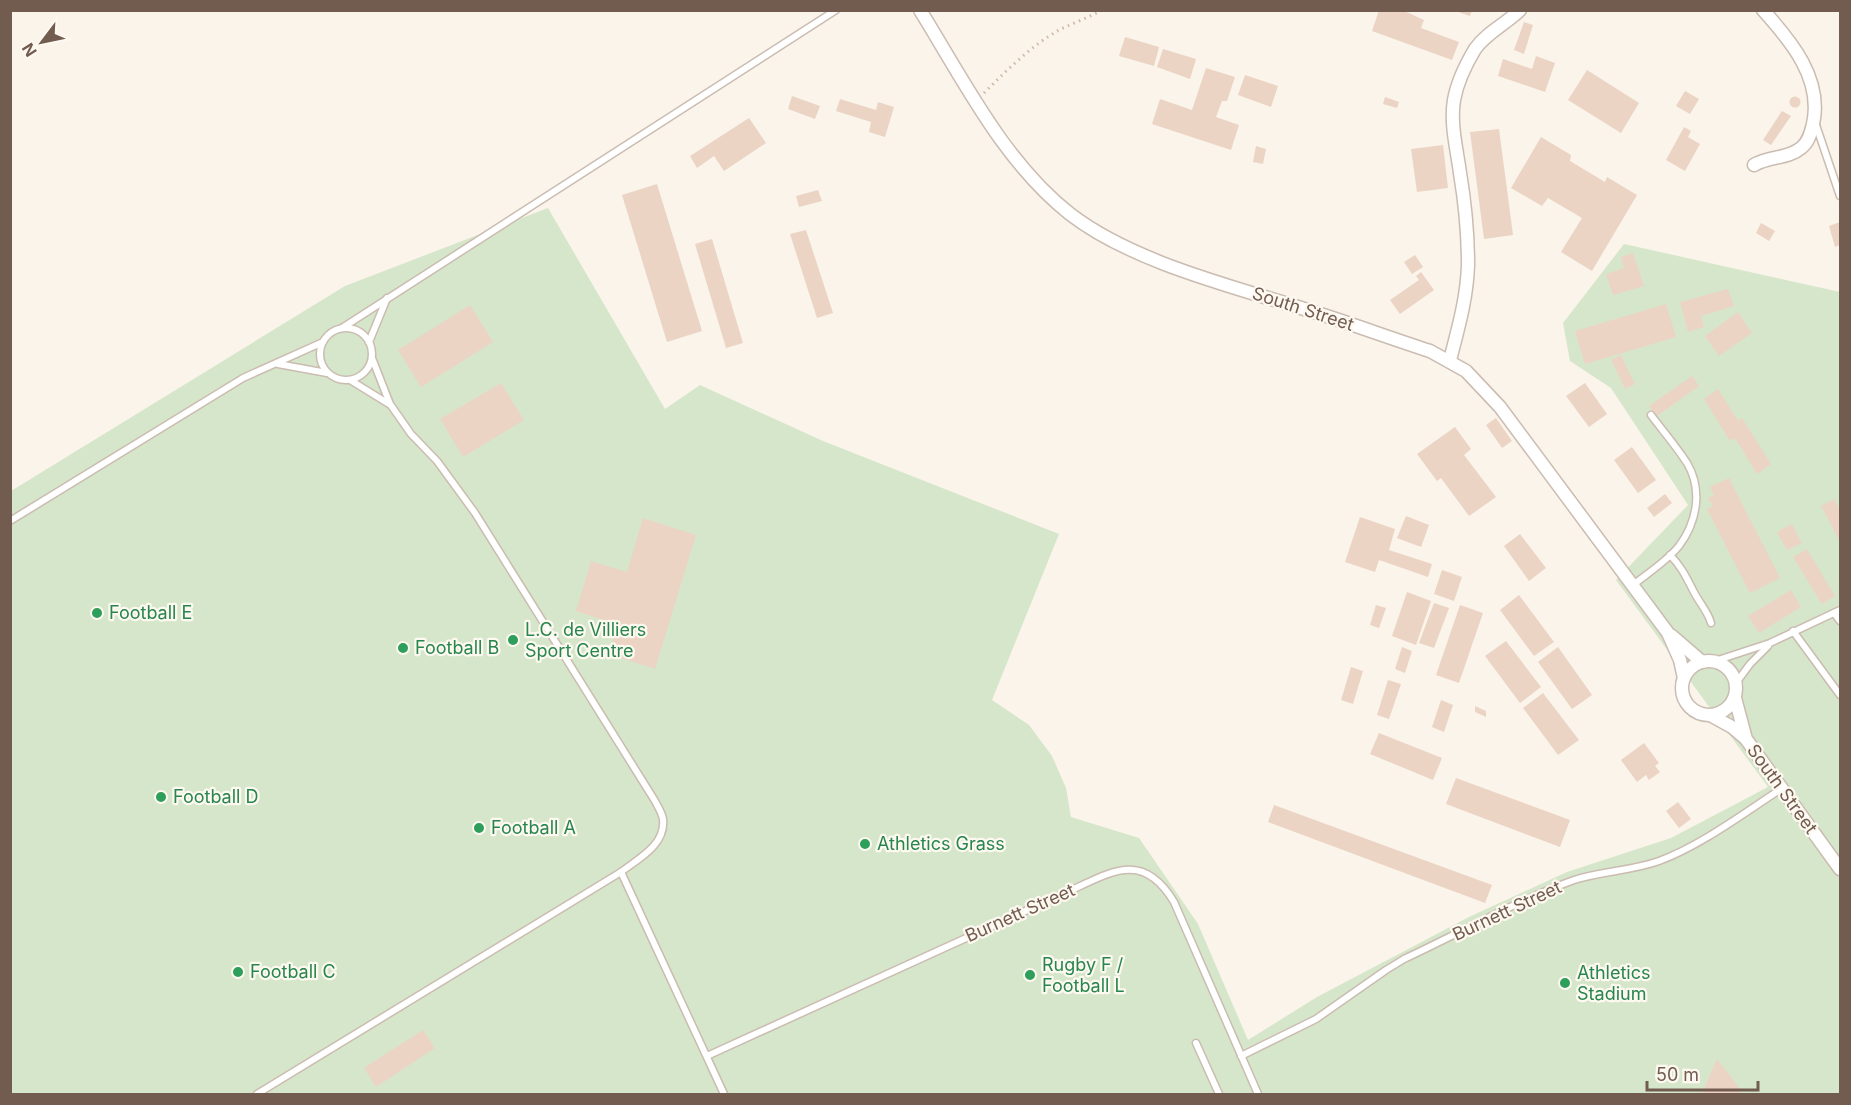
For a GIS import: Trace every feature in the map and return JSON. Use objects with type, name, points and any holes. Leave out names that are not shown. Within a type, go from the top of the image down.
[{"type":"street","name":"South Street","points":[[920,10],[976,101],[1020,165],[1070,214],[1143,256],[1430,351],[1450,360],[1478,382],[1500,407],[1668,633],[1680,660],[1684,678]]},
{"type":"street","points":[[1450,360],[1462,311],[1468,263],[1463,195],[1453,118],[1454,100],[1463,74],[1476,48],[1494,30],[1521,10]]},
{"type":"street","points":[[1754,165],[1767,158],[1785,156],[1801,148],[1810,135],[1814,119],[1813,90],[1806,68],[1788,40],[1763,10]]},
{"type":"street","name":"South Street","points":[[1668,633],[1709,662]]},
{"type":"street","points":[[1709,662],[1729,669],[1736,683],[1735,698],[1726,710],[1712,716],[1696,712],[1685,701],[1682,686],[1684,678],[1691,668],[1709,662]]},
{"type":"street","name":"South Street","points":[[1735,698],[1746,739]]},
{"type":"street","name":"South Street","points":[[1712,716],[1732,727],[1746,739],[1840,869]]},
{"type":"lane","points":[[10,521],[243,378],[323,342],[334,331],[836,10]]},
{"type":"lane","points":[[1814,119],[1840,196]]},
{"type":"lane","points":[[257,1095],[621,872],[653,847],[659,840],[663,829],[663,818],[656,801],[475,513],[437,461],[411,434],[390,405],[372,358],[369,342],[388,298]]},
{"type":"lane","points":[[342,328],[358,331],[369,342]]},
{"type":"lane","points":[[323,342],[320,358],[327,373]]},
{"type":"lane","points":[[278,364],[327,373],[342,380],[350,380],[365,373],[372,358]]},
{"type":"lane","points":[[350,380],[390,405]]},
{"type":"lane","points":[[1633,585],[1678,548],[1692,524],[1697,496],[1696,486],[1687,464],[1651,415]]},
{"type":"lane","points":[[1670,555],[1686,575],[1708,613],[1711,623]]},
{"type":"lane","points":[[1709,662],[1770,643],[1837,611],[1840,621]]},
{"type":"lane","points":[[1793,632],[1840,695]]},
{"type":"lane","points":[[1736,683],[1770,643]]},
{"type":"lane","name":"Burnett Street","points":[[1241,1056],[1316,1019],[1404,959],[1575,880],[1644,866],[1682,851],[1780,789]]},
{"type":"lane","name":"Burnett Street","points":[[707,1056],[1108,874],[1134,869],[1151,874],[1160,882],[1174,902],[1258,1095]]},
{"type":"lane","points":[[621,872],[724,1095]]},
{"type":"lane","points":[[1196,1043],[1219,1095]]},
{"type":"path","points":[[976,101],[1029,51],[1057,32],[1102,10]]},
{"type":"green space","name":"L.C. de Villiers Sport Centre","points":[[548,208],[665,409],[700,385],[823,441],[1059,534],[992,700],[1029,725],[1052,756],[1066,788],[1071,817],[1139,838],[1198,924],[1248,1040],[1317,997],[1469,917],[1567,872],[1671,838],[1768,787],[1616,580],[1688,505],[1611,388],[1570,361],[1563,323],[1624,244],[1840,292],[1840,1094],[11,1094],[11,491],[345,286]]},
{"type":"building","points":[[1379,10],[1402,10],[1424,20],[1421,28],[1459,42],[1452,60],[1372,31]]},
{"type":"building","points":[[1452,10],[1472,10],[1470,16]]},
{"type":"building","points":[[1524,22],[1533,25],[1524,54],[1514,50]]},
{"type":"building","points":[[1125,37],[1159,47],[1154,66],[1119,56]]},
{"type":"building","points":[[1163,49],[1196,59],[1190,79],[1157,67]]},
{"type":"building","points":[[1536,56],[1555,63],[1545,92],[1498,76],[1503,59],[1532,69]]},
{"type":"building","points":[[1206,68],[1235,77],[1227,101],[1222,101],[1216,117],[1239,125],[1231,150],[1152,124],[1160,99],[1192,110]]},
{"type":"building","points":[[1587,70],[1639,103],[1621,133],[1568,100]]},
{"type":"building","points":[[1245,75],[1278,86],[1271,107],[1238,95]]},
{"type":"building","points":[[1685,91],[1699,99],[1690,114],[1676,106]]},
{"type":"building","points":[[792,96],[820,106],[815,119],[788,109]]},
{"type":"building","points":[[1795,96],[1801,102],[1795,108],[1789,102]]},
{"type":"building","points":[[1385,97],[1399,102],[1397,108],[1383,104]]},
{"type":"building","points":[[840,99],[876,110],[878,102],[894,107],[885,137],[869,132],[871,122],[836,111]]},
{"type":"building","points":[[1782,111],[1791,116],[1771,145],[1763,140]]},
{"type":"building","points":[[749,118],[766,143],[724,171],[714,156],[697,168],[690,156]]},
{"type":"building","points":[[1684,127],[1691,131],[1688,137],[1700,144],[1685,171],[1666,160]]},
{"type":"building","points":[[1499,129],[1513,235],[1484,239],[1470,132]]},
{"type":"building","points":[[1541,137],[1571,155],[1570,161],[1605,182],[1607,177],[1637,195],[1592,271],[1561,252],[1582,218],[1548,198],[1542,206],[1511,188]]},
{"type":"building","points":[[1443,145],[1448,188],[1417,192],[1411,149]]},
{"type":"building","points":[[1256,146],[1266,149],[1263,164],[1253,162]]},
{"type":"building","points":[[657,184],[702,331],[667,342],[622,195]]},
{"type":"building","points":[[818,190],[822,201],[799,207],[796,196]]},
{"type":"building","points":[[1840,222],[1840,245],[1835,247],[1829,226]]},
{"type":"building","points":[[1761,223],[1775,231],[1769,241],[1756,233]]},
{"type":"building","points":[[806,230],[833,313],[817,318],[790,234]]},
{"type":"building","points":[[712,239],[743,343],[726,348],[695,244]]},
{"type":"building","points":[[1633,253],[1644,286],[1613,295],[1606,274],[1624,268],[1621,257]]},
{"type":"building","points":[[1415,255],[1423,267],[1412,274],[1404,262]]},
{"type":"building","points":[[1421,272],[1434,290],[1400,314],[1390,300],[1419,280],[1416,276]]},
{"type":"building","points":[[1728,289],[1734,306],[1701,316],[1704,327],[1688,332],[1680,302]]},
{"type":"building","points":[[1666,304],[1676,337],[1585,364],[1575,331]]},
{"type":"building","points":[[470,305],[493,342],[421,387],[398,350]]},
{"type":"building","points":[[1738,312],[1752,333],[1719,356],[1705,336]]},
{"type":"building","points":[[1621,355],[1635,384],[1625,389],[1611,360]]},
{"type":"building","points":[[1692,376],[1699,386],[1657,416],[1649,406]]},
{"type":"building","points":[[501,383],[524,420],[463,457],[440,419]]},
{"type":"building","points":[[1585,383],[1607,414],[1589,427],[1566,396]]},
{"type":"building","points":[[1718,389],[1738,421],[1742,418],[1771,464],[1757,474],[1735,438],[1730,441],[1704,399]]},
{"type":"building","points":[[1496,418],[1512,441],[1502,448],[1486,425]]},
{"type":"building","points":[[1455,427],[1471,449],[1464,455],[1496,497],[1469,516],[1441,478],[1437,481],[1417,454]]},
{"type":"building","points":[[1632,447],[1656,480],[1638,493],[1614,460]]},
{"type":"building","points":[[1729,478],[1780,578],[1750,593],[1707,509],[1713,506],[1708,498],[1714,495],[1710,487]]},
{"type":"building","points":[[1665,494],[1672,503],[1654,517],[1647,508]]},
{"type":"building","points":[[1834,499],[1840,510],[1840,542],[1821,506]]},
{"type":"building","points":[[1406,516],[1429,525],[1421,547],[1397,538]]},
{"type":"building","points":[[1360,517],[1395,529],[1389,550],[1432,564],[1428,577],[1379,560],[1375,572],[1345,562]]},
{"type":"building","points":[[643,518],[696,535],[655,669],[609,654],[618,625],[576,611],[591,561],[627,572]]},
{"type":"building","points":[[1792,524],[1802,543],[1787,550],[1777,532]]},
{"type":"building","points":[[1520,534],[1546,568],[1529,581],[1504,546]]},
{"type":"building","points":[[1807,549],[1835,596],[1822,604],[1793,557]]},
{"type":"building","points":[[1442,570],[1462,577],[1454,601],[1434,594]]},
{"type":"building","points":[[1791,590],[1801,607],[1759,633],[1748,616]]},
{"type":"building","points":[[1407,592],[1431,601],[1416,645],[1392,636]]},
{"type":"building","points":[[1519,595],[1554,642],[1534,656],[1500,610]]},
{"type":"building","points":[[1434,603],[1449,608],[1434,648],[1419,643]]},
{"type":"building","points":[[1376,605],[1386,608],[1379,628],[1370,625]]},
{"type":"building","points":[[1460,605],[1483,613],[1459,683],[1436,675]]},
{"type":"building","points":[[1506,641],[1541,687],[1520,703],[1485,656]]},
{"type":"building","points":[[1402,647],[1412,651],[1405,673],[1395,669]]},
{"type":"building","points":[[1558,647],[1592,695],[1572,709],[1538,662]]},
{"type":"building","points":[[1351,667],[1363,671],[1353,704],[1341,700]]},
{"type":"building","points":[[1388,680],[1401,684],[1389,719],[1377,715]]},
{"type":"building","points":[[1543,693],[1579,740],[1558,755],[1523,708]]},
{"type":"building","points":[[1441,700],[1453,705],[1444,732],[1432,727]]},
{"type":"building","points":[[1475,706],[1486,711],[1486,717],[1475,712]]},
{"type":"building","points":[[1379,733],[1442,758],[1433,780],[1370,754]]},
{"type":"building","points":[[1644,743],[1659,763],[1655,766],[1660,772],[1649,780],[1646,775],[1637,782],[1621,760]]},
{"type":"building","points":[[1456,778],[1570,820],[1560,847],[1446,804]]},
{"type":"building","points":[[1678,802],[1691,819],[1679,828],[1666,811]]},
{"type":"building","points":[[1274,805],[1492,885],[1485,903],[1268,822]]},
{"type":"building","points":[[423,1030],[435,1048],[376,1087],[364,1068]]},
{"type":"building","points":[[1717,1059],[1741,1090],[1739,1094],[1702,1094]]},
{"type":"place","name":"Football E","points":[[97,613]]},
{"type":"place","name":"L.C. de Villiers Sport Centre","points":[[513,640]]},
{"type":"place","name":"Football B","points":[[403,648]]},
{"type":"place","name":"Football D","points":[[161,797]]},
{"type":"place","name":"Football A","points":[[479,828]]},
{"type":"place","name":"Athletics Grass","points":[[865,844]]},
{"type":"place","name":"Football C","points":[[238,972]]},
{"type":"place","name":"Rugby F / Football L","points":[[1030,975]]},
{"type":"place","name":"Athletics Stadium","points":[[1565,983]]}]
